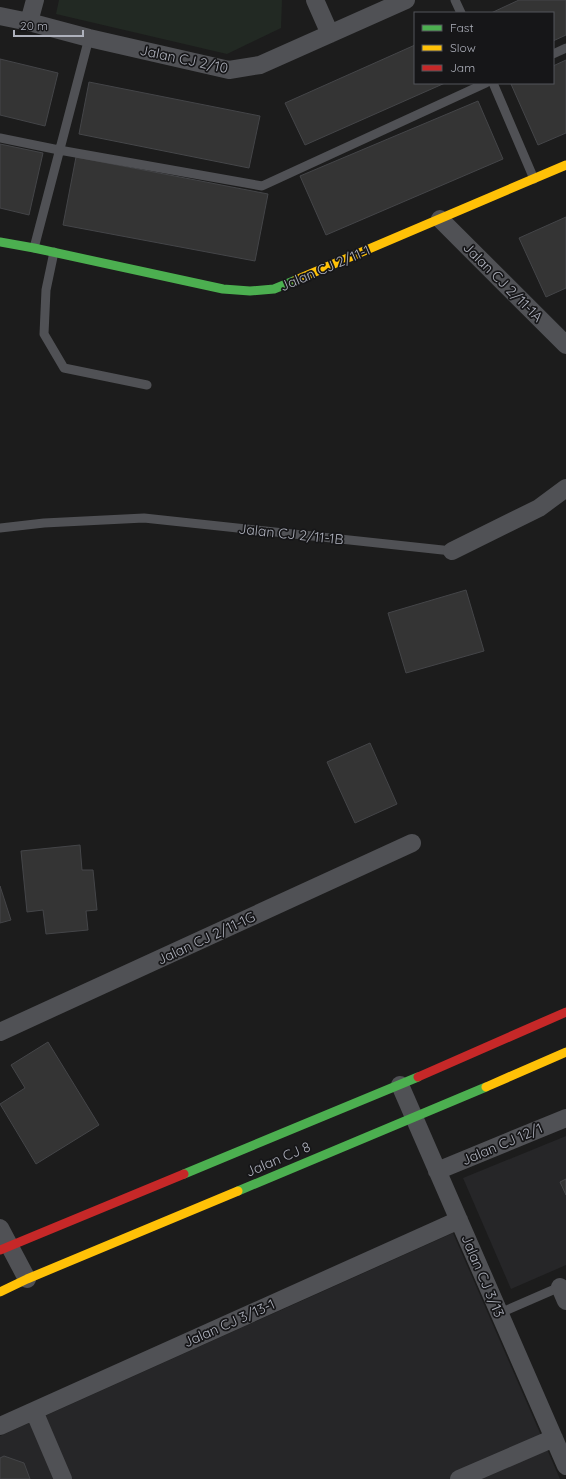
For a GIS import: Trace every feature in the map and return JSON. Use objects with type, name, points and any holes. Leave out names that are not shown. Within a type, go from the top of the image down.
[{"type":"street","points":[[29,22],[35,0]]},
{"type":"street","points":[[315,0],[330,34]]},
{"type":"street","name":"Jalan CJ 2/10","points":[[0,16],[229,70],[260,65],[406,0]]},
{"type":"street","name":"Jalan CJ 2/11-1","points":[[0,242],[54,252],[223,289],[250,291],[274,289],[566,165]]},
{"type":"street","name":"Jalan CJ 2/11-1A","points":[[440,219],[566,345]]},
{"type":"street","name":"Jalan CJ 2/11-1B","points":[[452,551],[539,508],[566,488]]},
{"type":"street","name":"Jalan CJ 2/11-1G","points":[[0,1032],[412,843]]},
{"type":"street","name":"Jalan CJ 8","points":[[5,1248],[400,1085],[566,1012]]},
{"type":"street","name":"Jalan CJ 8","points":[[0,1292],[27,1279],[414,1118],[566,1052]]},
{"type":"street","name":"Jalan CJ 3/13","points":[[400,1085],[566,1466]]},
{"type":"street","name":"Jalan CJ 12/1","points":[[438,1171],[566,1118]]},
{"type":"street","name":"Jalan CJ 3/13-1","points":[[0,1426],[459,1220]]},
{"type":"street","points":[[0,1228],[5,1248],[27,1279]]},
{"type":"street","points":[[34,1411],[62,1479]]},
{"type":"street","points":[[459,1479],[554,1438]]},
{"type":"lane","points":[[455,0],[461,12]]},
{"type":"lane","points":[[34,248],[89,38]]},
{"type":"lane","points":[[554,54],[566,48]]},
{"type":"lane","points":[[0,138],[262,186],[484,84]]},
{"type":"lane","points":[[493,84],[534,179]]},
{"type":"lane","points":[[54,252],[46,290],[44,334],[64,368],[147,386]]},
{"type":"lane","name":"Jalan CJ 2/11-1B","points":[[0,528],[44,523],[144,518],[452,551]]},
{"type":"lane","points":[[500,1313],[564,1291]]},
{"type":"shaded area","points":[[59,0],[282,0],[281,28],[227,54],[56,14]]},
{"type":"shaded area","points":[[566,1136],[566,1265],[511,1289],[463,1178]]},
{"type":"shaded area","points":[[453,1233],[560,1479],[0,1479],[0,1436]]},
{"type":"building","points":[[519,0],[566,0],[566,35],[554,41],[554,12],[493,12]]},
{"type":"building","points":[[414,45],[414,84],[443,84],[305,145],[285,103]]},
{"type":"building","points":[[0,59],[58,73],[45,126],[0,115]]},
{"type":"building","points":[[566,60],[566,133],[538,145],[511,84],[554,84],[554,66]]},
{"type":"building","points":[[89,82],[260,116],[249,168],[79,134]]},
{"type":"building","points":[[478,101],[503,159],[326,235],[300,176]]},
{"type":"building","points":[[0,144],[43,153],[29,215],[0,208]]},
{"type":"building","points":[[76,157],[268,194],[255,261],[63,225]]},
{"type":"building","points":[[566,217],[566,288],[546,297],[519,238]]},
{"type":"building","points":[[466,590],[484,651],[406,673],[388,613]]},
{"type":"building","points":[[370,743],[397,804],[355,823],[327,762]]},
{"type":"building","points":[[80,845],[82,870],[93,870],[97,910],[86,911],[88,930],[46,934],[43,910],[27,912],[21,851]]},
{"type":"building","points":[[0,886],[11,920],[0,923]]},
{"type":"building","points":[[48,1042],[99,1125],[36,1164],[0,1104],[25,1088],[11,1065]]},
{"type":"building","points":[[566,1179],[566,1195],[560,1182]]},
{"type":"building","points":[[4,1456],[24,1463],[30,1479],[0,1479],[0,1458]]},
{"type":"traffic: fast","points":[[0,242],[223,289],[250,291],[274,289],[296,280]]},
{"type":"traffic: fast","points":[[184,1174],[418,1077]]},
{"type":"traffic: fast","points":[[238,1191],[486,1087]]},
{"type":"traffic: slow","points":[[296,280],[566,165]]},
{"type":"traffic: slow","points":[[486,1087],[566,1052]]},
{"type":"traffic: slow","points":[[0,1292],[27,1279],[238,1191]]},
{"type":"traffic: jam","points":[[418,1077],[566,1012]]},
{"type":"traffic: jam","points":[[0,1250],[184,1174]]}]
